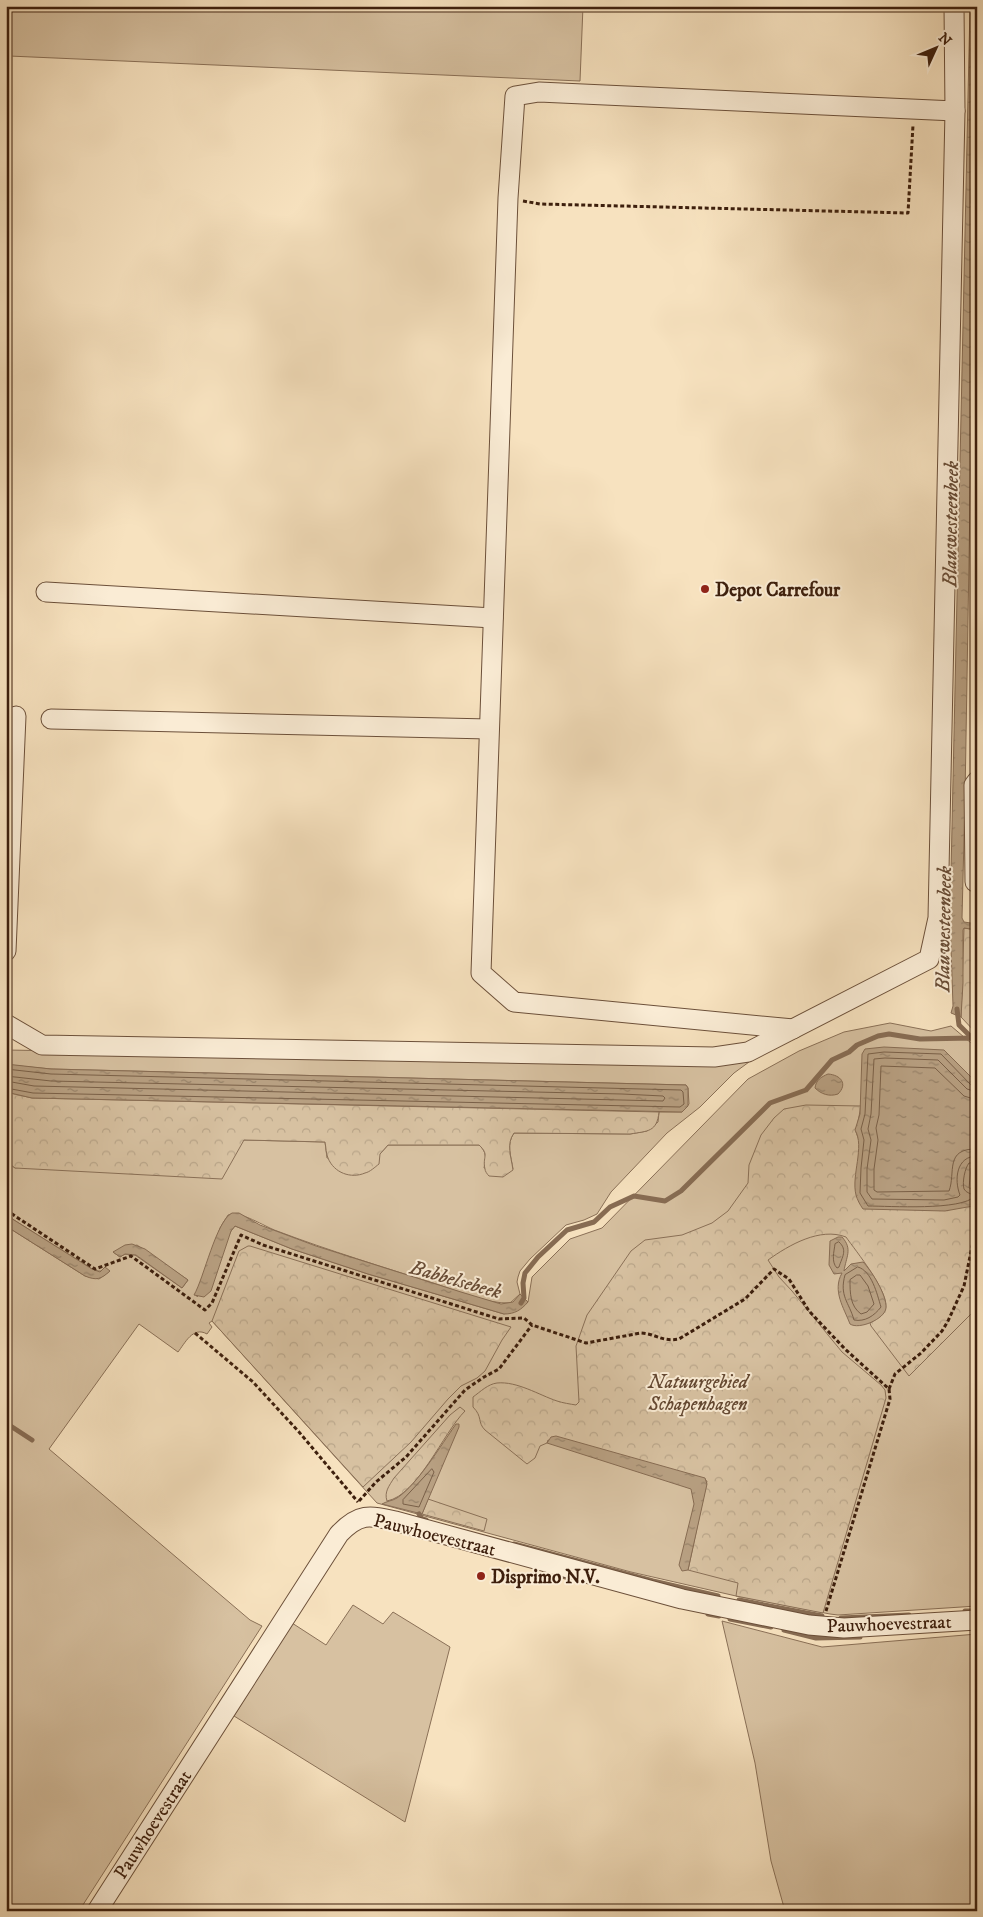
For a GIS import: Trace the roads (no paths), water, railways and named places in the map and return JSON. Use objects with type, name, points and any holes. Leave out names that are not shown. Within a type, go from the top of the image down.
[{"type":"street","points":[[6,1024],[42,1045],[714,1057],[748,1052],[929,959],[938,918],[955,111],[954,6]]},
{"type":"street","points":[[793,1029],[514,1002],[481,973],[508,198],[515,96],[539,92],[955,111]]},
{"type":"street","points":[[46,592],[493,618]]},
{"type":"street","points":[[6,951],[16,716]]},
{"type":"street","points":[[51,719],[489,729]]},
{"type":"street","points":[[974,882],[974,786],[977,780]]},
{"type":"street","name":"Pauwhoevestraat","points":[[97,1911],[339,1534],[354,1520],[360,1509],[373,1517],[682,1599],[822,1627],[844,1628],[977,1620]]},
{"type":"water","points":[[970,6],[977,6],[977,82],[962,918],[964,922],[977,924],[977,930],[964,928],[963,930],[961,1017],[951,1013],[953,1006],[950,918]]},
{"type":"water","points":[[884,1047],[944,1050],[977,1084],[977,1168],[971,1168],[969,1188],[977,1189],[977,1197],[973,1206],[945,1211],[863,1209],[860,1204],[855,1187],[859,1145],[855,1130],[860,1114],[862,1054],[865,1049]]},
{"type":"water","points":[[6,1064],[51,1069],[686,1085],[688,1088],[688,1106],[682,1112],[32,1098],[6,1092]]},
{"type":"water","points":[[828,1074],[840,1078],[842,1081],[843,1084],[838,1094],[825,1094],[815,1088],[819,1079]]},
{"type":"water","points":[[232,1213],[239,1213],[260,1225],[316,1246],[461,1292],[501,1304],[513,1302],[520,1294],[528,1302],[518,1311],[504,1314],[368,1274],[292,1249],[235,1226],[231,1231],[211,1291],[204,1297],[194,1295],[221,1227],[226,1218]]},
{"type":"water","points":[[6,1215],[92,1269],[100,1272],[105,1267],[110,1271],[99,1278],[85,1276],[6,1226]]},
{"type":"water","points":[[842,1237],[848,1249],[844,1271],[851,1264],[863,1262],[874,1277],[886,1303],[885,1312],[881,1316],[859,1326],[850,1324],[842,1306],[838,1286],[842,1273],[834,1274],[829,1265],[830,1241]]},
{"type":"water","points":[[132,1244],[145,1249],[188,1280],[182,1288],[136,1255],[125,1254],[120,1257],[113,1252],[125,1245]]},
{"type":"water","points":[[456,1424],[459,1424],[459,1427],[422,1514],[382,1504],[397,1498],[405,1492],[429,1464]]},
{"type":"water","points":[[556,1436],[705,1478],[707,1484],[688,1570],[682,1571],[679,1565],[694,1504],[691,1489],[547,1443],[551,1437]]},
{"type":"waterway","name":"Blauwesteenbeek","points":[[957,1009],[959,1025],[972,1038]]},
{"type":"waterway","name":"Babbelsebeek","points":[[521,1303],[524,1298],[523,1283],[525,1273],[538,1257],[567,1230],[594,1222],[610,1207],[634,1196],[665,1201],[681,1191],[770,1103],[806,1090],[832,1060],[849,1052],[857,1045],[878,1036],[889,1034],[920,1039],[972,1038],[977,1042]]},
{"type":"waterway","points":[[6,1423],[32,1440]]},
{"type":"waterway","points":[[419,1514],[422,1519],[426,1520]]},
{"type":"waterway","points":[[514,1544],[653,1581],[718,1596]]},
{"type":"waterway","points":[[558,1575],[581,1581]]},
{"type":"waterway","points":[[739,1600],[822,1616]]},
{"type":"waterway","points":[[965,1611],[977,1611]]},
{"type":"waterway","points":[[708,1614],[719,1616]]},
{"type":"waterway","points":[[841,1618],[909,1615]]},
{"type":"waterway","points":[[730,1619],[771,1627]]},
{"type":"waterway","points":[[784,1630],[816,1638],[860,1637]]},
{"type":"place","name":"Depot Carrefour","points":[[705,589]]},
{"type":"place","name":"Disprimo N.V.","points":[[481,1576]]},
{"type":"park label","name":"Natuurgebied Schapenhagen","points":[[698,1392]]}]
